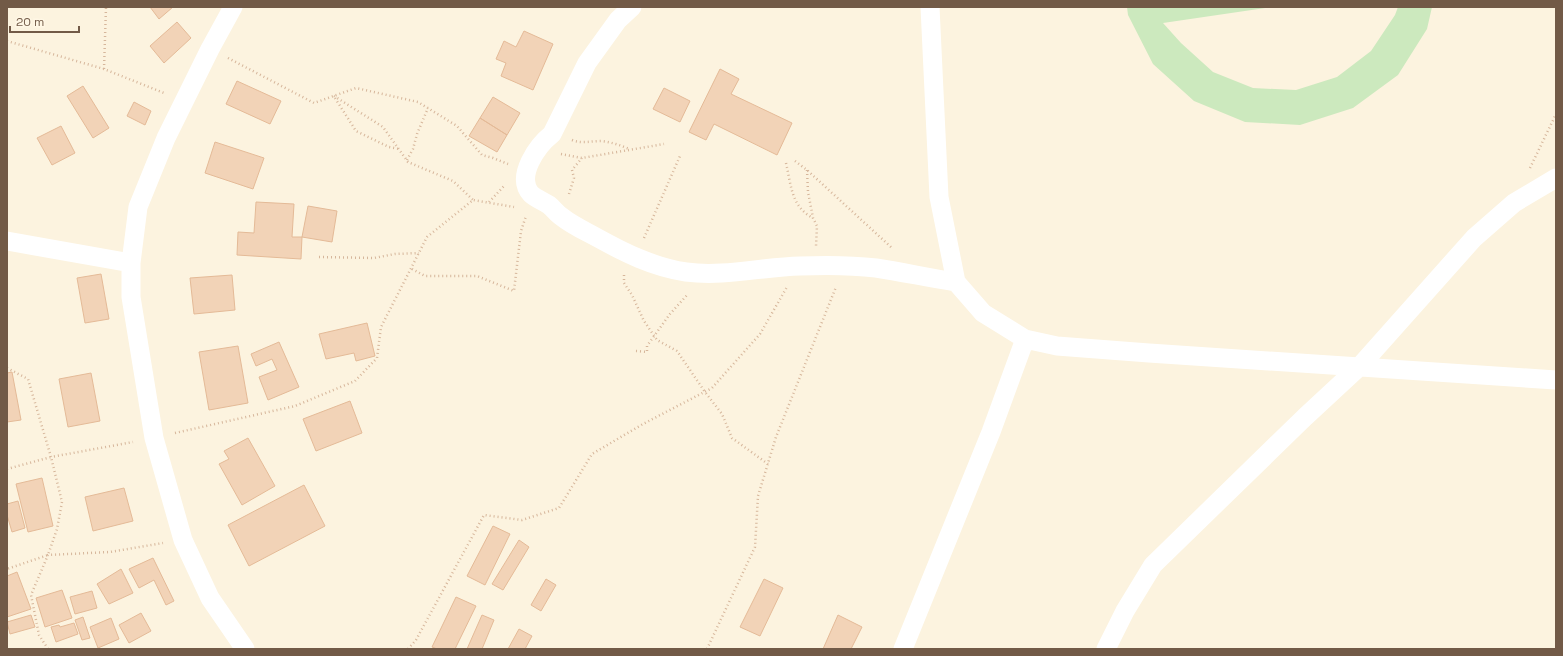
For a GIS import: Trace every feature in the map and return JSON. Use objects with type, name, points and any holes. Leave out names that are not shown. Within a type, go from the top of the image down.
[{"type":"street","points":[[233,7],[210,49],[166,138],[138,207],[131,263],[131,297],[154,438],[183,540],[210,598],[245,649]]},
{"type":"street","points":[[632,7],[618,20],[587,63],[552,134],[536,150],[531,160],[525,180],[530,193],[550,206],[562,218],[627,254],[658,266],[687,272],[720,273],[807,266],[844,266],[876,268],[956,282]]},
{"type":"street","points":[[930,7],[939,197],[956,282],[983,313],[1025,339],[1057,346],[1556,380]]},
{"type":"street","points":[[1106,649],[1125,611],[1152,565],[1360,366],[1474,238],[1514,203],[1556,178]]},
{"type":"street","points":[[7,241],[131,263]]},
{"type":"street","points":[[903,649],[991,432],[1025,339]]},
{"type":"path","points":[[104,69],[106,7]]},
{"type":"path","points":[[7,41],[104,69],[185,102]]},
{"type":"path","points":[[210,49],[314,103],[356,88],[418,102],[457,126],[482,155],[493,158],[520,170],[525,180]]},
{"type":"path","points":[[333,96],[383,127],[408,162],[453,181],[473,200],[515,207]]},
{"type":"path","points":[[333,96],[356,131],[388,148],[399,149]]},
{"type":"path","points":[[407,160],[413,149],[417,134],[428,108]]},
{"type":"path","points":[[1530,169],[1556,114]]},
{"type":"path","points":[[552,134],[580,143],[602,141],[617,144],[630,150]]},
{"type":"path","points":[[536,150],[582,158],[664,144]]},
{"type":"path","points":[[680,156],[623,261],[624,283],[656,340],[677,351],[722,414],[732,438],[768,464]]},
{"type":"path","points":[[562,218],[574,178],[572,170],[582,158]]},
{"type":"path","points":[[795,161],[807,170],[894,250]]},
{"type":"path","points":[[786,163],[797,204],[803,211],[813,218]]},
{"type":"path","points":[[408,649],[416,640],[484,515],[522,520],[559,508],[592,454],[643,424],[712,388],[760,334],[807,266],[817,226],[813,218],[806,181],[807,170]]},
{"type":"path","points":[[489,203],[504,188],[506,183]]},
{"type":"path","points":[[7,469],[51,457],[154,438],[295,406],[354,380],[377,358],[381,327],[412,269],[427,237],[473,200]]},
{"type":"path","points":[[412,269],[425,276],[477,276],[514,291],[521,230],[528,210]]},
{"type":"path","points":[[319,257],[374,258],[395,254],[420,253]]},
{"type":"path","points":[[707,649],[755,547],[758,496],[776,437],[844,266]]},
{"type":"path","points":[[636,352],[647,352],[648,346],[654,336],[670,314],[693,289]]},
{"type":"path","points":[[7,368],[28,379],[51,457],[62,502],[57,529],[31,595],[39,635],[48,649]]},
{"type":"path","points":[[7,569],[48,555],[110,552],[183,540]]},
{"type":"green space","points":[[1127,7],[1272,7],[1163,23],[1181,43],[1213,72],[1253,88],[1296,90],[1337,77],[1371,51],[1395,15],[1398,7],[1432,7],[1427,29],[1398,75],[1353,108],[1300,125],[1245,122],[1194,101],[1153,64],[1128,15]]},
{"type":"building","points":[[150,7],[173,7],[159,19]]},
{"type":"building","points":[[177,22],[191,38],[164,63],[150,46]]},
{"type":"building","points":[[524,31],[553,44],[533,90],[501,76],[506,63],[496,59],[504,41],[516,47]]},
{"type":"building","points":[[720,69],[739,79],[731,94],[792,123],[777,155],[714,124],[706,140],[689,132]]},
{"type":"building","points":[[237,81],[281,101],[270,124],[226,104]]},
{"type":"building","points":[[83,86],[109,128],[93,138],[67,96]]},
{"type":"building","points":[[664,88],[690,101],[680,122],[653,109]]},
{"type":"building","points":[[493,97],[520,113],[507,135],[480,118]]},
{"type":"building","points":[[134,102],[151,111],[145,125],[127,116]]},
{"type":"building","points":[[480,118],[507,135],[497,152],[469,136]]},
{"type":"building","points":[[61,126],[75,153],[52,165],[37,138]]},
{"type":"building","points":[[215,142],[264,158],[253,189],[205,173]]},
{"type":"building","points":[[256,202],[294,204],[292,237],[302,237],[301,259],[237,255],[238,232],[254,233]]},
{"type":"building","points":[[308,206],[337,211],[332,242],[302,237]]},
{"type":"building","points":[[101,274],[109,319],[85,323],[77,278]]},
{"type":"building","points":[[232,275],[235,310],[194,314],[190,278]]},
{"type":"building","points":[[367,323],[375,356],[356,361],[354,353],[326,359],[319,334]]},
{"type":"building","points":[[279,342],[299,387],[268,400],[259,377],[277,370],[272,359],[256,366],[251,354]]},
{"type":"building","points":[[238,346],[248,403],[209,410],[199,352]]},
{"type":"building","points":[[12,372],[21,420],[7,422],[7,373]]},
{"type":"building","points":[[91,373],[100,421],[68,427],[59,379]]},
{"type":"building","points":[[350,401],[362,433],[316,451],[303,419]]},
{"type":"building","points":[[248,438],[275,486],[242,505],[219,464],[229,459],[224,451]]},
{"type":"building","points":[[42,478],[53,526],[28,532],[16,484]]},
{"type":"building","points":[[304,485],[325,526],[249,566],[228,525]]},
{"type":"building","points":[[124,488],[133,521],[93,531],[85,497]]},
{"type":"building","points":[[18,501],[25,528],[12,532],[7,515],[7,504]]},
{"type":"building","points":[[493,526],[510,534],[485,585],[467,576]]},
{"type":"building","points":[[519,540],[529,547],[503,590],[492,584]]},
{"type":"building","points":[[153,558],[174,601],[166,605],[154,580],[139,588],[129,569]]},
{"type":"building","points":[[121,569],[133,593],[109,604],[97,584]]},
{"type":"building","points":[[17,572],[31,609],[7,617],[7,576]]},
{"type":"building","points":[[546,579],[556,585],[541,611],[531,605]]},
{"type":"building","points":[[764,579],[783,588],[760,636],[740,627]]},
{"type":"building","points":[[62,590],[72,618],[45,627],[36,598]]},
{"type":"building","points":[[92,591],[97,608],[75,614],[70,597]]},
{"type":"building","points":[[456,597],[476,606],[455,649],[437,649],[432,647]]},
{"type":"building","points":[[141,613],[151,631],[129,643],[119,625]]},
{"type":"building","points":[[31,615],[35,627],[10,634],[7,622]]},
{"type":"building","points":[[482,615],[494,620],[482,649],[467,649]]},
{"type":"building","points":[[838,615],[862,627],[851,649],[823,649]]},
{"type":"building","points":[[83,617],[90,638],[82,640],[75,620]]},
{"type":"building","points":[[111,618],[119,639],[98,648],[90,627]]},
{"type":"building","points":[[74,623],[78,634],[56,642],[51,627],[59,625],[60,627]]},
{"type":"building","points":[[519,629],[532,636],[525,649],[508,649]]}]
